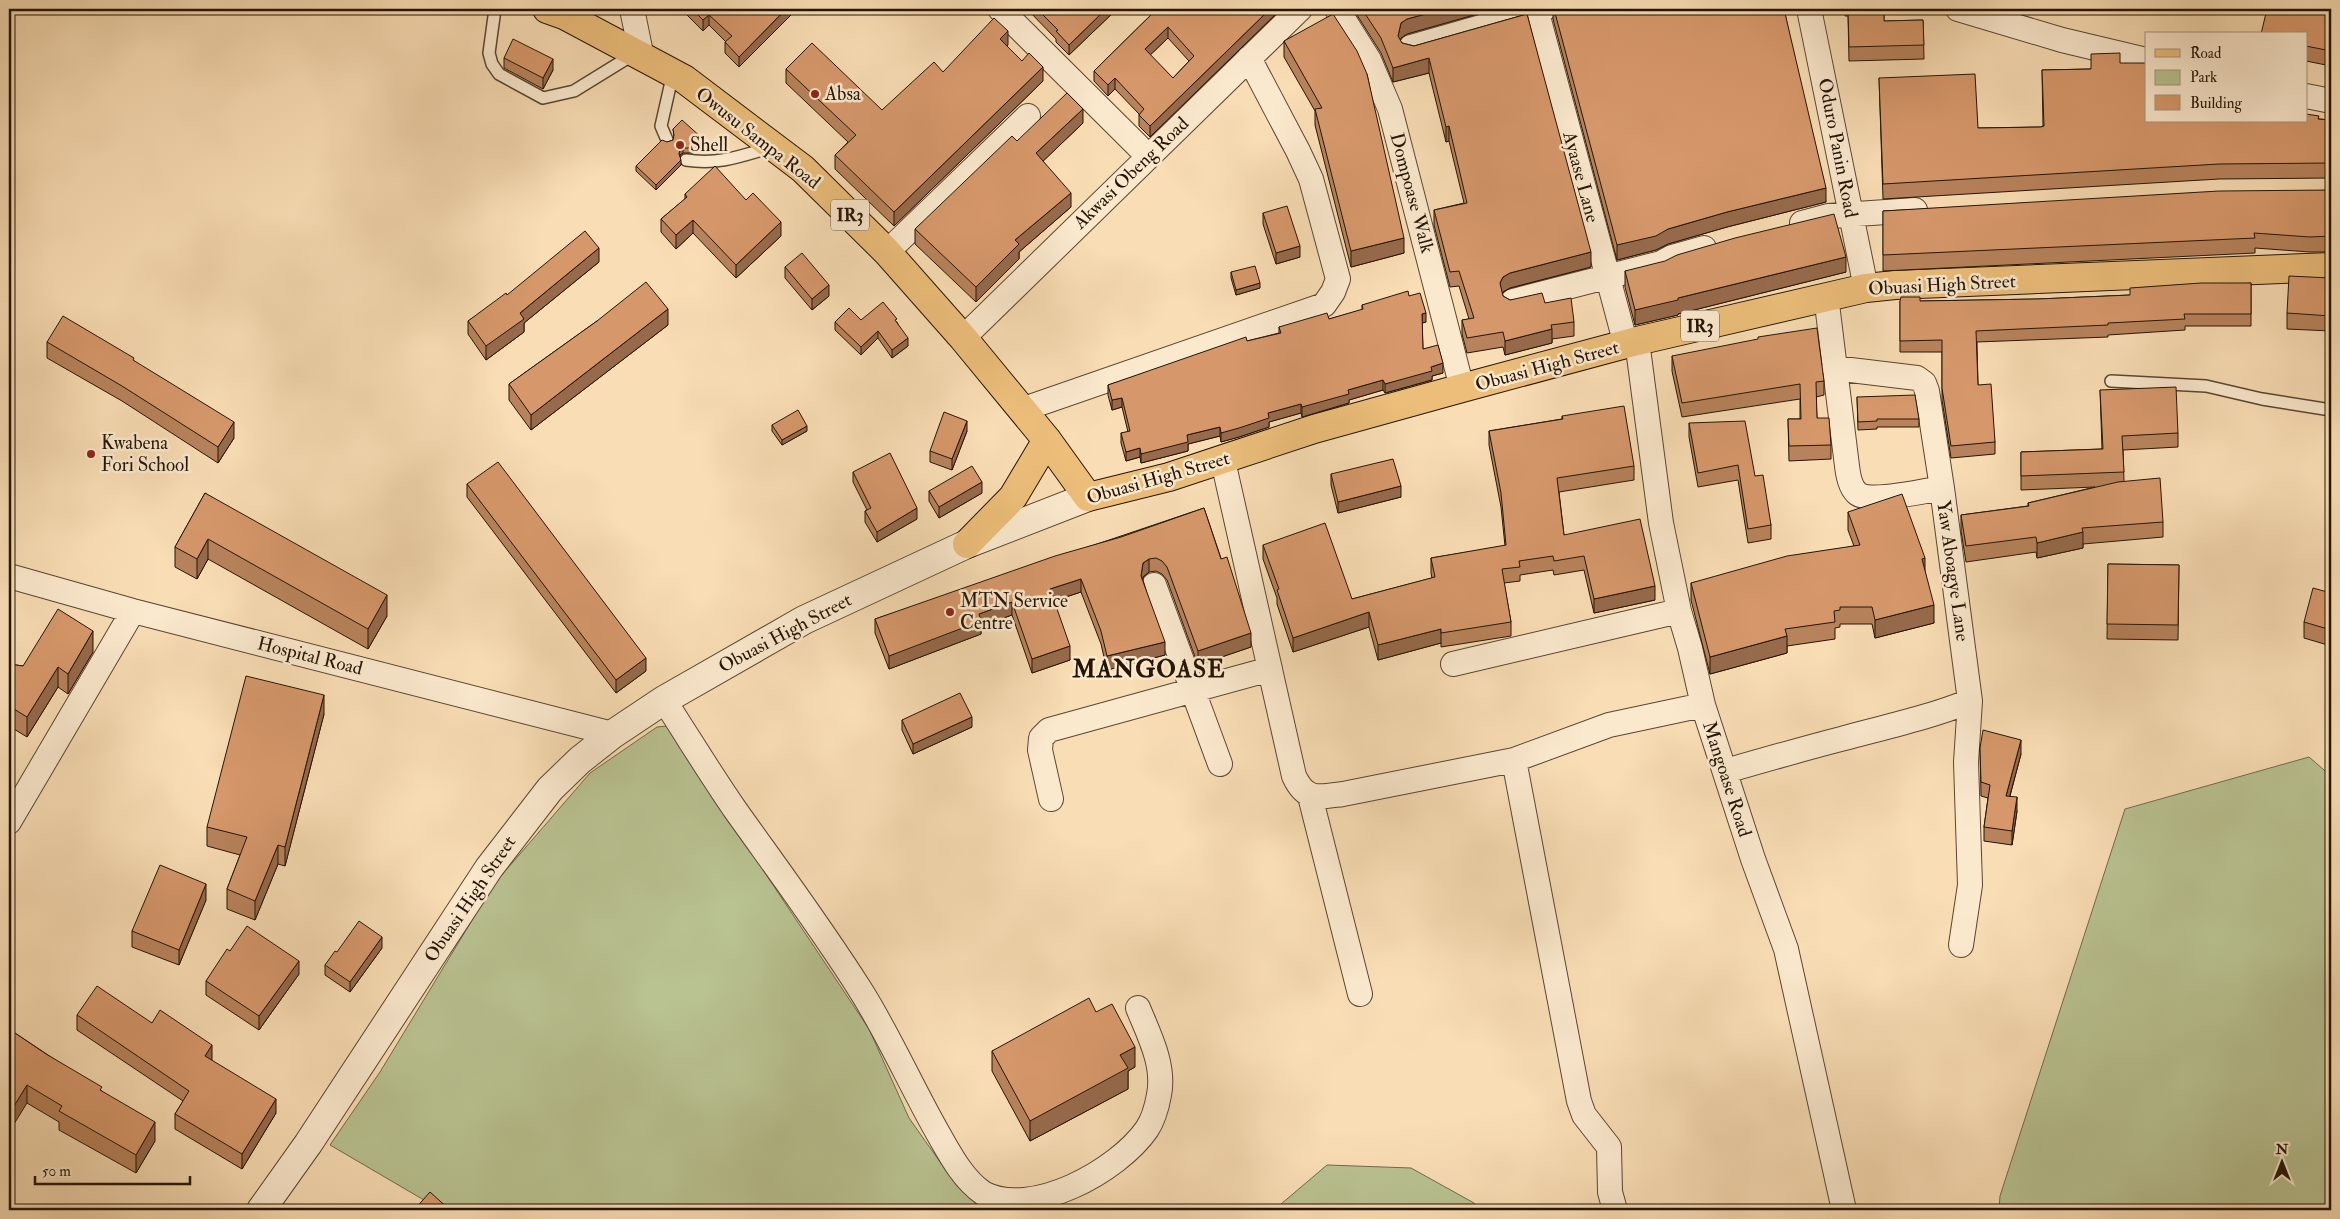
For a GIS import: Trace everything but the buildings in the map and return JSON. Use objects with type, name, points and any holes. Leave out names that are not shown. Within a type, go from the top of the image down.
[{"type":"main road","name":"Owusu Sampa Road","points":[[547,9],[564,14],[638,56],[684,79],[803,169],[887,252],[963,338],[1047,440],[1088,496]]},
{"type":"main road","name":"Obuasi High Street","points":[[1088,496],[1128,488],[1223,460],[1314,429],[1462,388],[1632,343],[1866,288],[1895,285],[2331,267]]},
{"type":"main road","points":[[967,544],[1013,497],[1047,440]]},
{"type":"street","points":[[632,9],[638,56]]},
{"type":"street","points":[[1000,9],[1148,156]]},
{"type":"street","name":"Akwasi Obeng Road","points":[[963,338],[1300,9]]},
{"type":"street","name":"Dompoase Walk","points":[[1337,9],[1369,60],[1390,109],[1462,388]]},
{"type":"street","points":[[1411,47],[1539,9]]},
{"type":"street","name":"Ayaase Lane","points":[[1539,9],[1608,276],[1632,343]]},
{"type":"street","name":"Oduro Panin Road","points":[[1809,9],[1866,288]]},
{"type":"street","points":[[1958,9],[2062,40],[2145,60]]},
{"type":"street","points":[[1021,410],[1324,305],[1333,292],[1338,279],[1311,179],[1298,150],[1249,58]]},
{"type":"street","points":[[2308,96],[2331,101]]},
{"type":"street","points":[[887,252],[1028,116]]},
{"type":"street","points":[[1780,228],[1828,216],[1939,209]]},
{"type":"street","points":[[1513,301],[1661,263],[1672,257],[1723,242]]},
{"type":"street","name":"Yaw Aboagye Lane","points":[[1826,296],[1846,466],[1855,491],[1864,496],[1896,496],[1942,488],[1970,701],[1966,762],[1970,885],[1961,945]]},
{"type":"street","name":"Mangoase Road","points":[[1632,343],[1661,523],[1679,611],[1690,648],[1703,706],[1726,771],[1753,859],[1786,949],[1844,1210]]},
{"type":"street","points":[[1834,368],[1917,378],[1924,383],[1927,391],[1942,488]]},
{"type":"street","points":[[1223,460],[1294,776],[1304,792],[1310,796],[1321,797],[1343,794],[1514,760],[1609,725],[1703,706]]},
{"type":"street","name":"Obuasi High Street","points":[[261,1210],[308,1144],[450,926],[521,825],[550,789],[580,760],[613,734],[664,700],[804,620],[967,544],[1088,496]]},
{"type":"street","name":"Hospital Road","points":[[9,576],[133,611],[613,734]]},
{"type":"street","points":[[1154,585],[1220,764]]},
{"type":"street","points":[[9,822],[133,611]]},
{"type":"street","points":[[1453,664],[1679,611]]},
{"type":"street","points":[[1051,799],[1040,750],[1041,738],[1050,730],[1270,669]]},
{"type":"street","points":[[664,700],[736,809],[799,897],[862,992],[885,1031],[921,1104],[954,1161],[966,1178],[995,1201],[1013,1205],[1047,1200],[1083,1185],[1126,1152],[1148,1128],[1160,1092],[1160,1071],[1155,1052],[1138,1008]]},
{"type":"street","points":[[1726,771],[1840,739],[1903,724],[1970,701]]},
{"type":"street","points":[[1514,760],[1579,1102],[1584,1114],[1609,1147],[1610,1192],[1615,1210]]},
{"type":"street","points":[[1310,796],[1360,994]]},
{"type":"lane","points":[[495,9],[489,53],[492,64],[499,74],[543,98],[574,91],[638,56]]},
{"type":"lane","points":[[667,140],[661,126],[673,73]]},
{"type":"lane","points":[[686,160],[705,163],[722,162],[772,146]]},
{"type":"lane","points":[[2111,381],[2206,386],[2262,399],[2331,410]]},
{"type":"green space","points":[[667,726],[869,1029],[909,1118],[957,1186],[989,1210],[441,1210],[330,1145],[380,1072],[494,884],[590,773],[657,727]]},
{"type":"green space","points":[[2309,757],[2331,776],[2331,1210],[1999,1210],[2000,1196],[2125,809]]},
{"type":"green space","points":[[1327,1165],[1411,1168],[1474,1203],[1478,1210],[1274,1210]]},
{"type":"place","name":"Absa","points":[[815,94]]},
{"type":"place","name":"Shell","points":[[680,145]]},
{"type":"place","name":"Kwabena Fori School","points":[[91,454]]},
{"type":"place","name":"MTN Service Centre","points":[[950,612]]},
{"type":"district","name":"MANGOASE","points":[[1149,669]]}]
